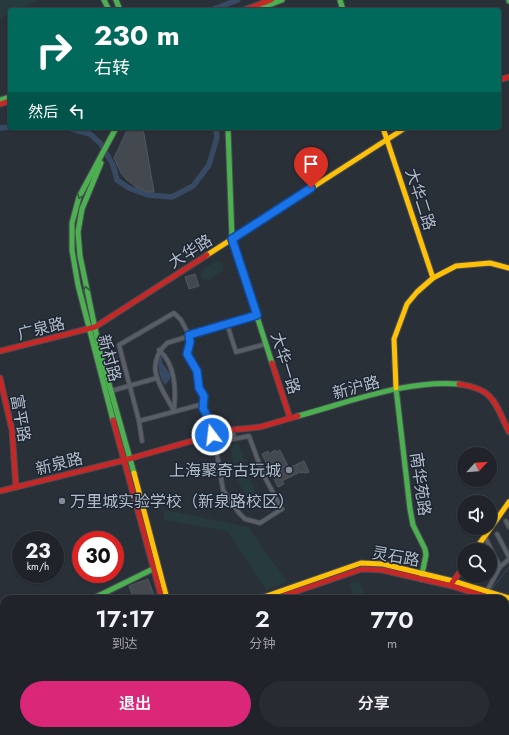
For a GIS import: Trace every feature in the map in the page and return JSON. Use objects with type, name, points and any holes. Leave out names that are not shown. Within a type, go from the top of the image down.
[{"type":"street","points":[[249,8],[271,0]]},
{"type":"street","points":[[261,8],[282,0]]},
{"type":"street","name":"新村路","points":[[111,142],[115,130]]},
{"type":"street","name":"新村路","points":[[119,130],[79,197],[72,224],[72,250],[89,329],[127,459],[156,568],[161,595]]},
{"type":"street","name":"大华一路","points":[[228,130],[232,239],[290,418]]},
{"type":"street","name":"大华二路","points":[[385,130],[434,278]]},
{"type":"street","name":"大华路","points":[[89,329],[95,327],[401,130]]},
{"type":"street","name":"新村路","points":[[100,162],[82,209],[78,232],[81,265],[127,459]]},
{"type":"street","name":"新沪路","points":[[127,459],[212,435],[233,430],[260,427],[396,389],[394,339],[400,317],[407,304],[417,292],[434,278],[456,266],[490,263],[509,268]]},
{"type":"street","points":[[142,441],[139,421],[119,345],[174,313],[181,320],[189,335],[190,342],[187,354],[197,371],[199,388],[204,396],[203,408],[208,418],[212,435]]},
{"type":"street","points":[[174,411],[157,378],[155,360],[159,350],[167,342],[257,315]]},
{"type":"street","points":[[227,324],[236,352],[266,344]]},
{"type":"street","name":"广泉路","points":[[0,351],[89,329]]},
{"type":"street","points":[[159,350],[168,362],[172,372],[175,395],[174,411]]},
{"type":"street","name":"富平路","points":[[0,378],[12,430],[16,487]]},
{"type":"street","points":[[111,391],[157,378]]},
{"type":"street","points":[[396,389],[452,384],[477,387],[488,394],[493,401],[509,432]]},
{"type":"street","name":"南华苑路","points":[[396,389],[410,509],[413,525],[425,549],[426,556],[421,576]]},
{"type":"street","points":[[139,421],[203,404]]},
{"type":"street","points":[[233,430],[234,439]]},
{"type":"street","points":[[249,436],[263,474],[282,509],[260,523],[245,519],[223,490],[215,442],[234,439],[249,436]]},
{"type":"street","name":"新泉路","points":[[0,491],[127,459]]},
{"type":"street","points":[[480,543],[509,502]]},
{"type":"street","points":[[506,522],[509,527]]},
{"type":"street","points":[[487,591],[500,567],[509,558],[497,534]]},
{"type":"street","points":[[485,536],[500,567]]},
{"type":"street","name":"灵石路","points":[[270,595],[361,564],[383,564],[479,595]]},
{"type":"street","points":[[100,595],[156,568]]},
{"type":"street","name":"新村路","points":[[156,568],[166,595]]},
{"type":"street","name":"灵石路","points":[[286,595],[362,569],[382,570],[453,581],[500,595]]},
{"type":"street","points":[[449,586],[457,576]]},
{"type":"green space","points":[[0,0],[39,0],[21,8],[8,8],[8,14],[0,18]]},
{"type":"green space","points":[[217,260],[223,263],[223,270],[209,280],[202,278],[202,270]]},
{"type":"green space","points":[[238,443],[245,462],[240,464],[233,461],[229,444]]},
{"type":"green space","points":[[233,462],[246,469],[257,496],[248,500],[238,481]]},
{"type":"green space","points":[[164,511],[176,512],[248,527],[286,580],[285,583],[266,590],[227,531],[164,520]]},
{"type":"green space","points":[[359,581],[364,595],[353,595],[350,584]]},
{"type":"water","points":[[159,356],[162,357],[162,362],[170,374],[170,379],[165,385],[161,379],[159,371]]},
{"type":"building","points":[[127,130],[143,130],[154,192],[148,192],[136,187],[126,179],[121,173],[114,158]]},
{"type":"building","points":[[195,274],[199,286],[189,289],[185,277]]},
{"type":"building","name":"上海聚奇古玩城","points":[[275,450],[276,452],[280,450],[289,468],[304,461],[309,472],[300,472],[282,481],[284,484],[278,487],[262,454],[268,451],[269,454]]},
{"type":"building","points":[[148,579],[154,595],[132,595],[129,586]]},
{"type":"waterway","points":[[216,8],[238,0]]},
{"type":"waterway","points":[[0,128],[8,127]]},
{"type":"waterway","points":[[75,130],[90,134],[101,144],[113,165],[117,180],[129,188],[148,195],[172,197],[193,186],[209,165],[217,137],[216,130]]},
{"type":"waterway","points":[[491,590],[509,567]]},
{"type":"traffic: fast","points":[[104,0],[108,8]]},
{"type":"traffic: fast","points":[[116,0],[119,8]]},
{"type":"traffic: fast","points":[[261,8],[282,0]]},
{"type":"traffic: fast","points":[[340,0],[342,8]]},
{"type":"traffic: fast","points":[[0,100],[8,98]]},
{"type":"traffic: fast","points":[[113,420],[78,285],[72,250],[72,223],[79,197],[115,130]]},
{"type":"traffic: fast","points":[[228,130],[232,239],[272,363]]},
{"type":"traffic: fast","points":[[101,163],[82,209],[78,232],[80,256],[100,352],[134,473]]},
{"type":"traffic: fast","points":[[298,416],[377,393],[418,385],[459,384]]},
{"type":"traffic: fast","points":[[396,388],[410,509],[413,525],[425,549],[426,555],[421,579]]},
{"type":"traffic: fast","points":[[100,595],[155,568]]},
{"type":"traffic: slow","points":[[384,130],[433,278]]},
{"type":"traffic: slow","points":[[207,255],[402,130]]},
{"type":"traffic: slow","points":[[396,388],[394,339],[407,304],[417,292],[433,278],[456,266],[490,263],[509,268]]},
{"type":"traffic: slow","points":[[134,473],[166,595]]},
{"type":"traffic: slow","points":[[480,543],[509,502]]},
{"type":"traffic: slow","points":[[269,595],[361,563],[383,564],[453,581],[499,595]]},
{"type":"traffic: jam","points":[[249,8],[271,0]]},
{"type":"traffic: jam","points":[[501,79],[509,77]]},
{"type":"traffic: jam","points":[[0,104],[8,102]]},
{"type":"traffic: jam","points":[[0,351],[95,327],[207,255]]},
{"type":"traffic: jam","points":[[272,363],[290,418]]},
{"type":"traffic: jam","points":[[0,378],[12,430],[16,487]]},
{"type":"traffic: jam","points":[[459,384],[471,386],[487,394],[497,406],[509,432]]},
{"type":"traffic: jam","points":[[0,491],[125,460],[230,430],[260,427],[298,416]]},
{"type":"traffic: jam","points":[[113,420],[161,595]]},
{"type":"traffic: jam","points":[[286,595],[362,569],[382,570],[452,586],[480,595]]},
{"type":"traffic: jam","points":[[452,583],[457,576]]},
{"type":"place","name":"上海聚奇古玩城","points":[[289,470]]},
{"type":"place","name":"万里城实验学校（新泉路校区）","points":[[62,501]]},
{"type":"route","points":[[212,435],[208,418],[203,408],[204,396],[199,388],[197,371],[187,354],[187,348],[190,342],[189,335],[257,315],[232,239],[311,188]]}]
